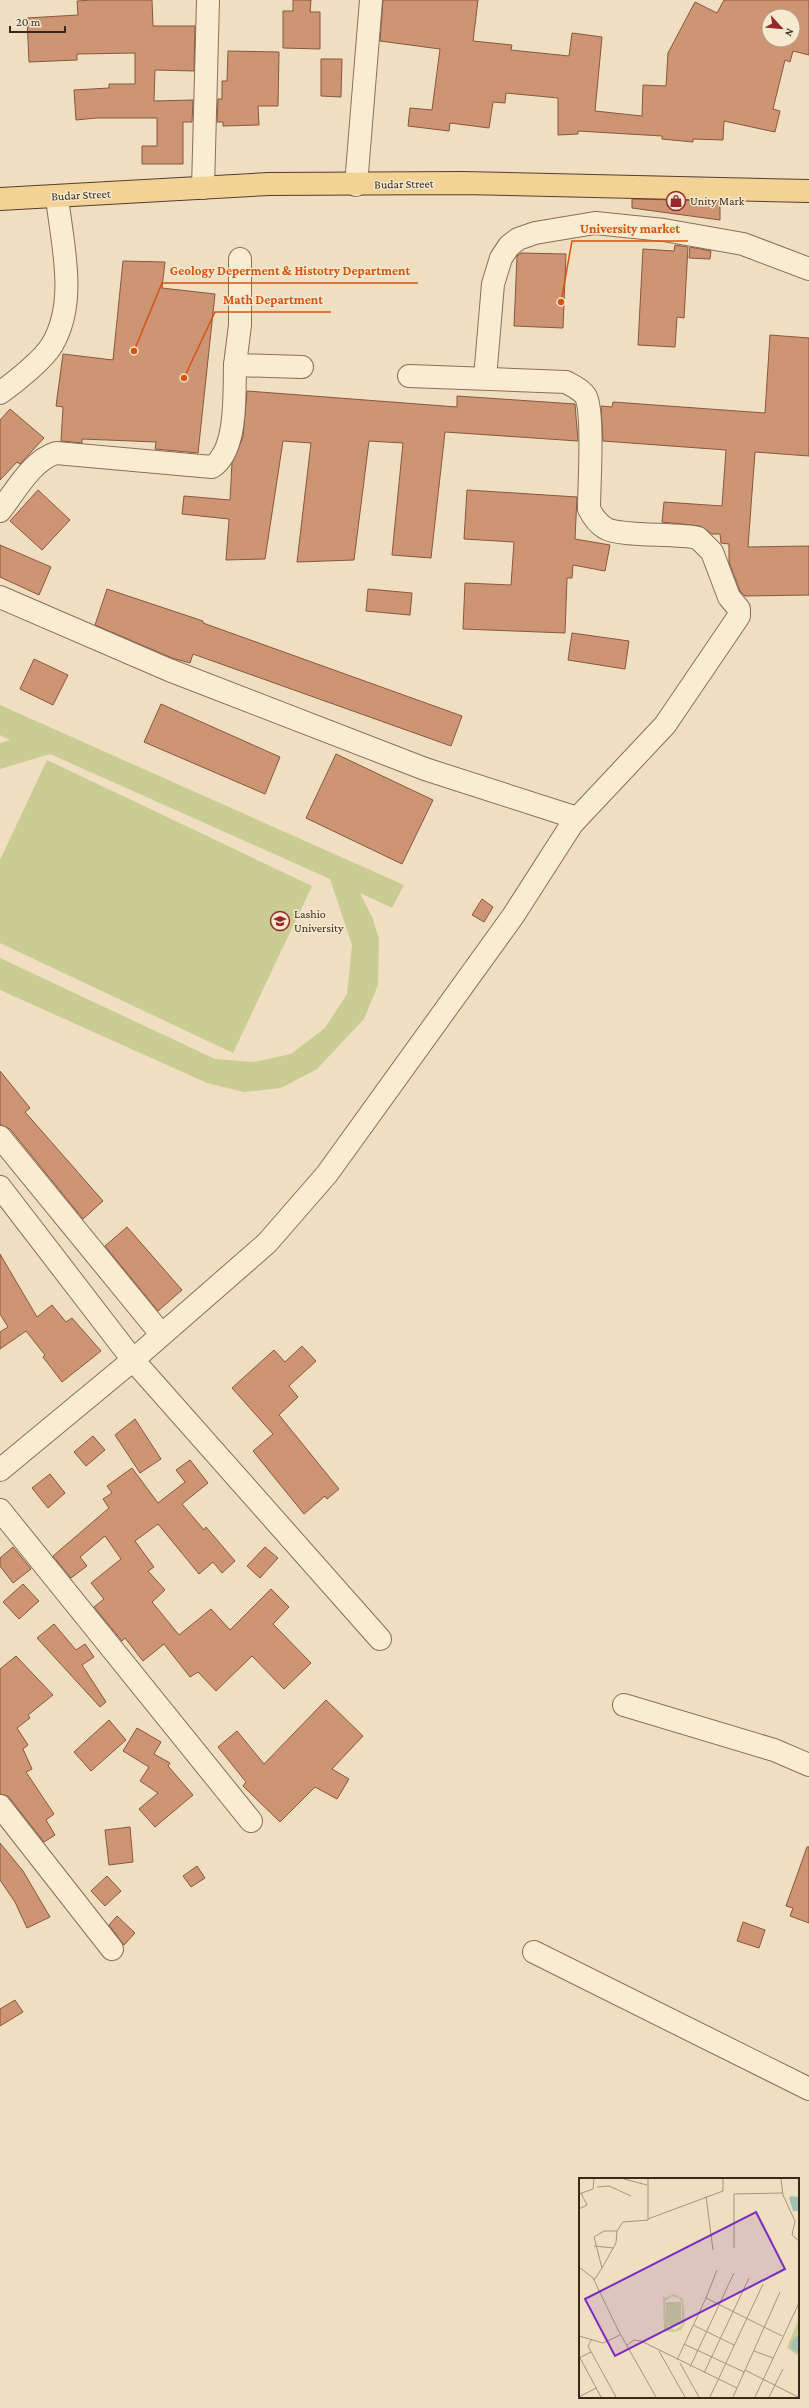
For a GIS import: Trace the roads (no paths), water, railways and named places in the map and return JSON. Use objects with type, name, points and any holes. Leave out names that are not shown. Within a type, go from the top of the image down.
[{"type":"main road","name":"Budar Street","points":[[0,199],[269,184],[356,185],[462,182],[809,191]]},
{"type":"street","points":[[203,188],[208,0]]},
{"type":"street","points":[[356,185],[371,0]]},
{"type":"street","points":[[0,392],[17,381],[52,345],[66,307],[65,263],[56,197]]},
{"type":"street","points":[[485,378],[493,284],[501,258],[509,246],[518,239],[535,232],[595,223],[664,230],[743,244],[809,269]]},
{"type":"street","points":[[0,511],[38,464],[48,456],[56,453],[212,467],[221,461],[229,442],[235,365],[240,325],[240,259]]},
{"type":"street","points":[[235,365],[302,368]]},
{"type":"street","points":[[0,1470],[133,1360],[267,1243],[327,1174],[513,916],[577,818],[665,725],[739,616],[739,609],[727,592],[712,552],[698,538],[622,532],[606,529],[594,520],[589,509],[590,412],[586,396],[577,388],[566,382],[410,376]]},
{"type":"street","points":[[0,597],[169,670],[425,769],[577,818]]},
{"type":"street","points":[[0,1137],[161,1334]]},
{"type":"street","points":[[0,1187],[133,1360],[380,1639]]},
{"type":"street","points":[[0,1510],[251,1821]]},
{"type":"street","points":[[624,1705],[774,1750],[809,1765]]},
{"type":"street","points":[[0,1806],[112,1949]]},
{"type":"street","points":[[534,1952],[809,2089]]},
{"type":"place","name":"Unity Mark","points":[[676,201]]},
{"type":"place","name":"University market","points":[[561,302]]},
{"type":"place","name":"Geology Deperment & Histotry Department","points":[[134,351]]},
{"type":"place","name":"Math Department","points":[[184,378]]},
{"type":"place","name":"Lashio University","points":[[280,921]]}]
